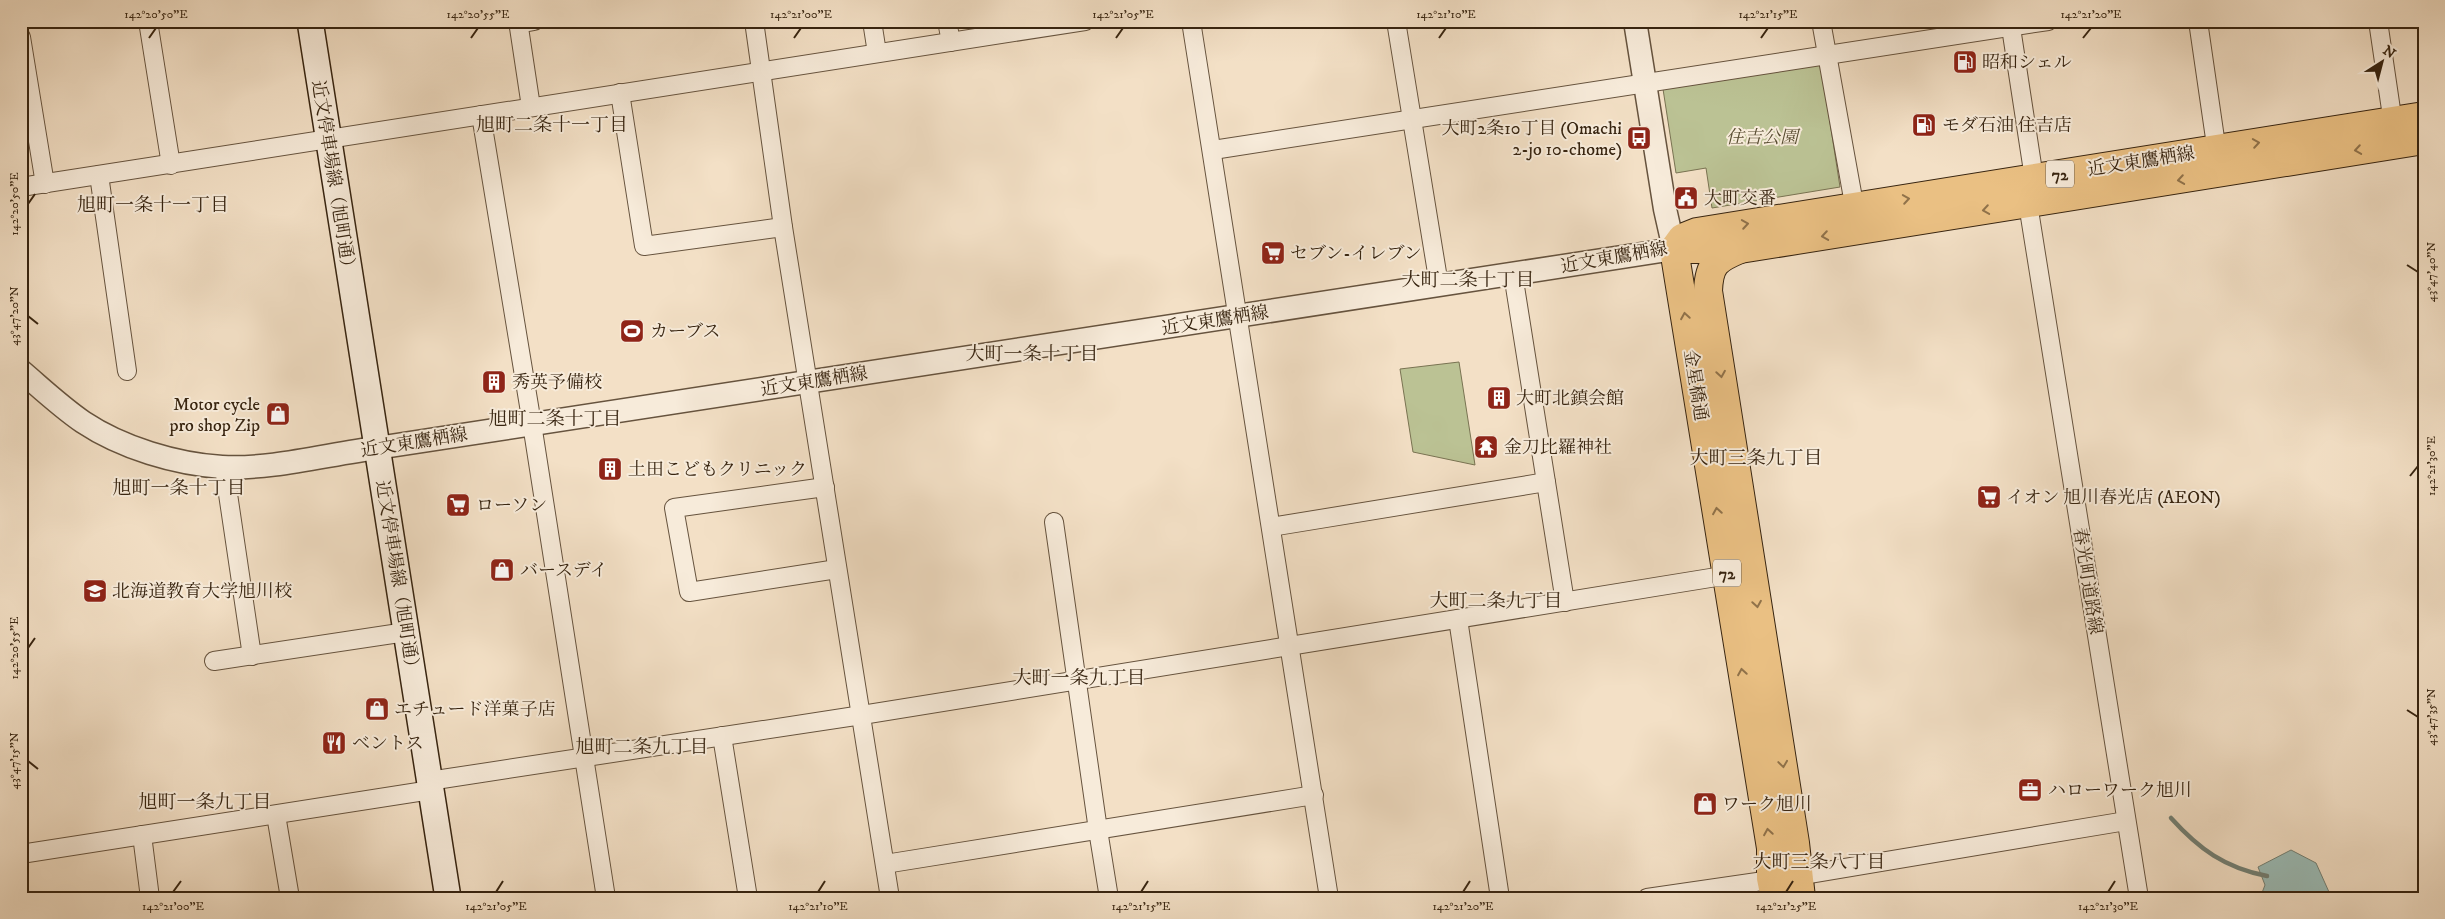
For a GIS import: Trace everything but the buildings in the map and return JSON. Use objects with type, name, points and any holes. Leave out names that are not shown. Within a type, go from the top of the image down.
[{"type":"main road","name":"近文停車場線（旭町通）","points":[[310,21],[448,898]]},
{"type":"main road","name":"近文東鷹栖線","points":[[1674,249],[1682,238],[1697,232],[2028,204],[2218,161],[2395,132],[2424,116]]},
{"type":"main road","name":"近文東鷹栖線","points":[[2395,132],[2424,140]]},
{"type":"main road","name":"近文東鷹栖線","points":[[1740,249],[1857,219],[2034,178],[2218,161]]},
{"type":"main road","name":"72","points":[[1674,249],[1740,249]]},
{"type":"main road","points":[[1674,249],[1708,291]]},
{"type":"main road","name":"金星橋通","points":[[1674,249],[1796,843],[1786,887]]},
{"type":"main road","name":"金星橋通","points":[[1740,249],[1720,257],[1708,273],[1708,291],[1740,574]]},
{"type":"street","points":[[148,21],[170,165]]},
{"type":"street","points":[[754,21],[783,227],[890,898]]},
{"type":"street","points":[[872,21],[877,53]]},
{"type":"street","points":[[947,21],[951,42]]},
{"type":"street","points":[[21,187],[951,42],[1052,24],[1085,21]]},
{"type":"street","points":[[1191,21],[1213,150],[1236,317],[1330,898]]},
{"type":"street","points":[[1396,21],[1439,285]]},
{"type":"street","name":"金星橋通","points":[[1635,21],[1665,209],[1674,249]]},
{"type":"street","points":[[1821,21],[1857,219]]},
{"type":"street","points":[[1213,150],[1826,55],[2011,24],[2048,21]]},
{"type":"street","points":[[2198,21],[2218,161]]},
{"type":"street","points":[[2378,21],[2395,132]]},
{"type":"street","points":[[523,22],[531,107]]},
{"type":"street","points":[[2011,24],[2034,178],[2028,204]]},
{"type":"street","points":[[21,37],[45,184]]},
{"type":"street","points":[[620,93],[644,246],[783,227]]},
{"type":"street","points":[[481,115],[532,424],[606,898]]},
{"type":"street","points":[[99,175],[127,371]]},
{"type":"street","name":"春光町道路線","points":[[2028,204],[2139,898]]},
{"type":"street","name":"近文東鷹栖線","points":[[21,371],[83,422],[114,439],[151,452],[198,464],[224,467],[273,463],[377,448],[1674,249]]},
{"type":"street","points":[[1513,274],[1565,602]]},
{"type":"street","points":[[224,467],[252,656]]},
{"type":"street","points":[[1271,527],[1546,482]]},
{"type":"street","points":[[825,486],[674,508],[689,592],[838,569]]},
{"type":"street","points":[[1054,522],[1075,680],[1110,898]]},
{"type":"street","points":[[21,854],[276,815],[430,785],[585,758],[1740,574]]},
{"type":"street","points":[[1458,619],[1500,898]]},
{"type":"street","points":[[214,661],[406,632]]},
{"type":"street","points":[[722,736],[748,898]]},
{"type":"street","points":[[885,864],[1314,795]]},
{"type":"street","points":[[276,815],[290,898]]},
{"type":"street","points":[[1647,898],[1786,887],[2126,821]]},
{"type":"street","points":[[142,835],[150,898]]},
{"type":"green space","name":"住吉公園","points":[[1821,64],[1840,187],[1712,208],[1706,168],[1676,173],[1663,89]]},
{"type":"green space","points":[[1459,362],[1475,465],[1413,452],[1400,369]]},
{"type":"water","points":[[2291,850],[2316,863],[2329,892],[2344,898],[2260,898],[2265,885],[2258,867]]},
{"type":"waterway","points":[[2171,818],[2192,839],[2214,856],[2238,868],[2267,876]]},
{"type":"place","name":"昭和シェル","points":[[1965,62]]},
{"type":"place","name":"モダ石油 住吉店","points":[[1924,125]]},
{"type":"place","name":"大町2条10丁目 (Omachi 2-jo 10-chome)","points":[[1639,138]]},
{"type":"place","name":"大町交番","points":[[1686,198]]},
{"type":"place","name":"セブン-イレブン","points":[[1273,253]]},
{"type":"place","name":"カーブス","points":[[632,331]]},
{"type":"place","name":"秀英予備校","points":[[494,382]]},
{"type":"place","name":"大町北鎮会館","points":[[1499,398]]},
{"type":"place","name":"Motor cycle pro shop Zip","points":[[278,414]]},
{"type":"place","name":"金刀比羅神社","points":[[1486,447]]},
{"type":"place","name":"土田こどもクリニック","points":[[610,469]]},
{"type":"place","name":"イオン 旭川春光店 (AEON)","points":[[1989,497]]},
{"type":"place","name":"ローソン","points":[[458,505]]},
{"type":"place","name":"バースデイ","points":[[502,570]]},
{"type":"place","name":"北海道教育大学旭川校","points":[[95,591]]},
{"type":"place","name":"エチュード洋菓子店","points":[[377,709]]},
{"type":"place","name":"ベントス","points":[[334,743]]},
{"type":"place","name":"ハローワーク旭川","points":[[2030,790]]},
{"type":"place","name":"ワーク旭川","points":[[1705,804]]},
{"type":"district","name":"旭町二条十一丁目","points":[[552,124]]},
{"type":"district","name":"旭町一条十一丁目","points":[[153,204]]},
{"type":"district","name":"大町二条十丁目","points":[[1468,279]]},
{"type":"district","name":"大町一条十丁目","points":[[1032,353]]},
{"type":"district","name":"旭町二条十丁目","points":[[555,418]]},
{"type":"district","name":"大町三条九丁目","points":[[1756,457]]},
{"type":"district","name":"旭町一条十丁目","points":[[179,487]]},
{"type":"district","name":"大町二条九丁目","points":[[1496,600]]},
{"type":"district","name":"大町一条九丁目","points":[[1079,677]]},
{"type":"district","name":"旭町二条九丁目","points":[[642,746]]},
{"type":"district","name":"旭町一条九丁目","points":[[205,801]]},
{"type":"district","name":"大町三条八丁目","points":[[1819,861]]}]
